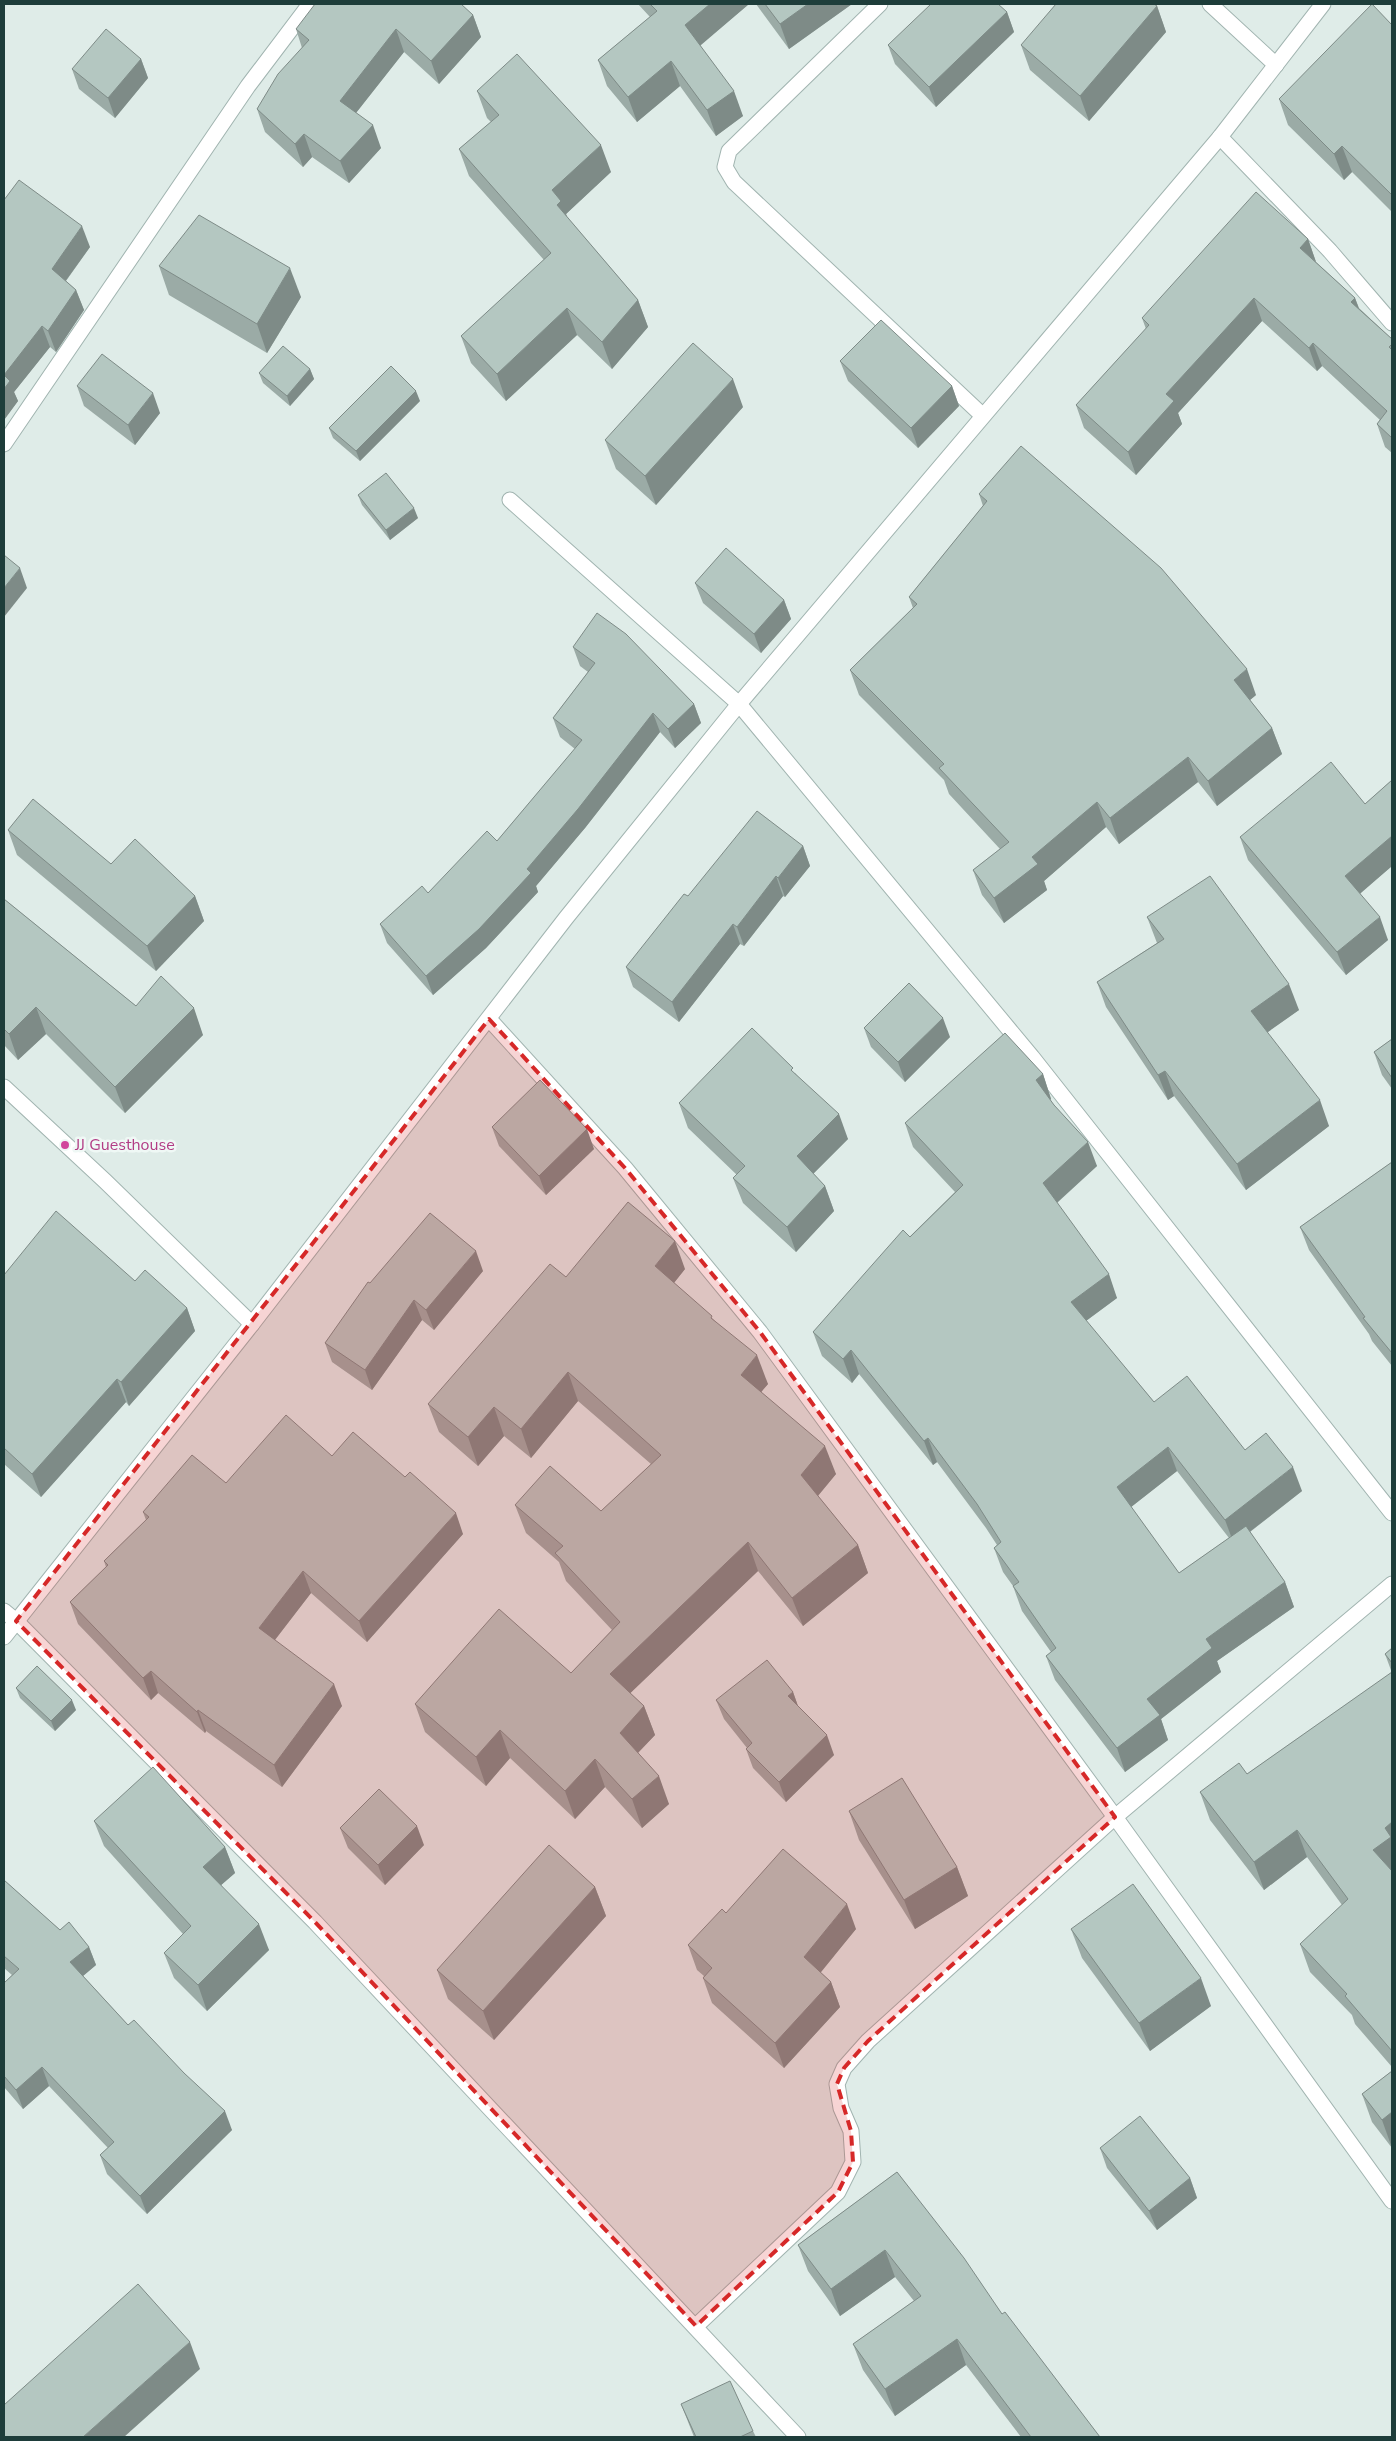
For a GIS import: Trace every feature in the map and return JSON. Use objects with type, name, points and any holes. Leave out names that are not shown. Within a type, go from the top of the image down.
[{"type":"street","points":[[4,444],[248,86],[310,4]]},
{"type":"street","points":[[880,4],[729,151],[725,167],[734,182],[982,415]]},
{"type":"street","points":[[1210,4],[1276,65]]},
{"type":"street","points":[[4,1637],[252,1324],[490,1019],[566,918],[738,704],[1220,137],[1323,4]]},
{"type":"street","points":[[1220,137],[1330,251],[1392,323]]},
{"type":"street","points":[[510,500],[738,704],[1032,1057],[1392,1513]]},
{"type":"street","points":[[490,1019],[625,1168],[760,1332],[1115,1817],[1392,2201]]},
{"type":"street","points":[[4,1087],[105,1181],[252,1324]]},
{"type":"street","points":[[696,2326],[838,2192],[853,2162],[851,2131],[841,2108],[836,2084],[844,2068],[868,2041],[1115,1817],[1392,1584]]},
{"type":"street","points":[[4,1611],[315,1922],[696,2326],[798,2437]]},
{"type":"highlighted area","points":[[489,1019],[625,1168],[760,1332],[1115,1817],[868,2041],[844,2068],[837,2084],[851,2131],[853,2162],[838,2192],[696,2326],[315,1922],[16,1621]]},
{"type":"building","points":[[315,4],[461,4],[473,15],[431,61],[396,29],[340,101],[373,125],[340,161],[304,134],[295,144],[257,109],[278,74],[309,40],[296,29]]},
{"type":"building","points":[[650,4],[710,4],[685,25],[734,91],[707,110],[671,61],[628,97],[598,60],[657,11]]},
{"type":"building","points":[[765,4],[808,4],[780,24]]},
{"type":"building","points":[[931,4],[998,4],[1007,12],[929,87],[888,45]]},
{"type":"building","points":[[1056,4],[1154,4],[1157,6],[1080,96],[1021,45]]},
{"type":"building","points":[[1372,4],[1392,25],[1392,195],[1342,146],[1334,154],[1279,99]]},
{"type":"building","points":[[106,29],[141,59],[108,98],[72,69]]},
{"type":"building","points":[[517,54],[601,145],[552,190],[561,201],[557,205],[638,300],[602,342],[567,308],[497,374],[461,336],[551,253],[459,149],[499,115],[477,91]]},
{"type":"building","points":[[19,180],[82,226],[52,269],[76,290],[48,331],[42,326],[4,375],[4,200]]},
{"type":"building","points":[[1256,192],[1308,239],[1300,248],[1355,298],[1351,302],[1392,339],[1392,344],[1389,347],[1392,350],[1392,438],[1377,424],[1387,411],[1313,343],[1309,348],[1254,298],[1166,394],[1174,401],[1128,452],[1076,405],[1149,325],[1142,318]]},
{"type":"building","points":[[199,215],[290,268],[257,324],[159,266]]},
{"type":"building","points":[[881,320],[952,386],[911,428],[840,361]]},
{"type":"building","points":[[693,343],[733,379],[645,476],[605,440]]},
{"type":"building","points":[[283,346],[310,369],[287,396],[259,373]]},
{"type":"building","points":[[102,354],[153,393],[128,425],[77,386]]},
{"type":"building","points":[[391,366],[416,391],[356,451],[329,428]]},
{"type":"building","points":[[4,375],[10,381],[4,389]]},
{"type":"building","points":[[1021,446],[1161,568],[1247,669],[1234,680],[1272,728],[1208,781],[1188,757],[1110,818],[1097,802],[1032,857],[1038,864],[994,898],[973,870],[1009,842],[939,768],[944,764],[850,670],[917,604],[909,597],[987,501],[979,494]]},
{"type":"building","points":[[386,473],[414,508],[386,530],[358,495]]},
{"type":"building","points":[[726,548],[784,600],[754,634],[695,583]]},
{"type":"building","points":[[4,555],[20,568],[4,588]]},
{"type":"building","points":[[597,613],[626,634],[694,704],[668,729],[653,713],[578,809],[527,869],[531,873],[479,929],[426,976],[380,924],[422,886],[428,893],[487,831],[497,841],[582,740],[553,718],[595,663],[573,647]]},
{"type":"building","points":[[1331,762],[1365,804],[1392,780],[1392,836],[1345,876],[1380,917],[1337,952],[1240,837]]},
{"type":"building","points":[[33,799],[111,864],[135,839],[195,896],[147,946],[8,830]]},
{"type":"building","points":[[757,811],[803,846],[778,878],[776,876],[737,927],[733,924],[672,1002],[626,967],[684,894],[688,896]]},
{"type":"building","points":[[1210,876],[1289,984],[1251,1011],[1320,1100],[1237,1164],[1165,1071],[1158,1075],[1097,982],[1164,939],[1147,917]]},
{"type":"building","points":[[4,899],[136,1006],[161,976],[194,1008],[115,1087],[36,1007],[9,1034],[4,1029]]},
{"type":"building","points":[[909,983],[943,1018],[898,1062],[864,1028]]},
{"type":"building","points":[[752,1028],[793,1068],[791,1070],[839,1114],[797,1156],[825,1186],[787,1227],[733,1178],[745,1166],[679,1103]]},
{"type":"building","points":[[1005,1033],[1043,1074],[1036,1080],[1054,1105],[1088,1142],[1043,1183],[1109,1274],[1071,1302],[1154,1402],[1187,1376],[1245,1450],[1266,1433],[1293,1467],[1225,1520],[1168,1447],[1117,1487],[1179,1573],[1246,1526],[1285,1582],[1206,1639],[1212,1648],[1147,1699],[1160,1715],[1117,1748],[1046,1656],[1056,1648],[1013,1586],[1019,1582],[994,1548],[1001,1542],[977,1504],[928,1438],[924,1441],[851,1350],[843,1359],[813,1332],[903,1230],[910,1237],[963,1185],[905,1123]]},
{"type":"building","points":[[1392,1039],[1392,1078],[1374,1052]]},
{"type":"building","points":[[540,1080],[587,1129],[539,1176],[492,1127]]},
{"type":"building","points":[[1392,1162],[1392,1353],[1363,1318],[1365,1317],[1300,1227]]},
{"type":"building","points":[[628,1202],[675,1241],[655,1266],[712,1316],[711,1318],[757,1355],[741,1375],[825,1446],[801,1475],[858,1545],[792,1598],[748,1542],[610,1674],[644,1706],[620,1733],[659,1776],[632,1799],[595,1759],[565,1791],[500,1730],[476,1757],[415,1704],[499,1609],[571,1673],[620,1622],[555,1553],[563,1546],[515,1505],[550,1466],[601,1511],[661,1455],[568,1372],[521,1429],[494,1407],[468,1437],[428,1404],[550,1264],[566,1277]]},
{"type":"building","points":[[56,1211],[135,1281],[145,1270],[187,1308],[121,1382],[117,1379],[32,1474],[4,1448],[4,1275]]},
{"type":"building","points":[[430,1213],[476,1251],[426,1310],[414,1300],[365,1370],[325,1343],[368,1282],[370,1283]]},
{"type":"building","points":[[286,1415],[332,1456],[353,1432],[405,1477],[410,1472],[456,1513],[359,1621],[303,1571],[259,1628],[334,1684],[274,1765],[198,1710],[197,1712],[151,1671],[143,1678],[70,1602],[108,1565],[104,1561],[149,1517],[143,1512],[192,1455],[226,1483]]},
{"type":"building","points":[[1392,1648],[1392,1663],[1385,1654]]},
{"type":"building","points":[[767,1660],[793,1692],[788,1696],[827,1735],[779,1782],[746,1749],[752,1743],[716,1700]]},
{"type":"building","points":[[37,1666],[72,1700],[51,1721],[16,1688]]},
{"type":"building","points":[[1392,1672],[1392,1822],[1385,1828],[1391,1837],[1373,1850],[1392,1871],[1392,2051],[1345,1996],[1347,1994],[1300,1944],[1348,1899],[1297,1830],[1254,1862],[1200,1792],[1239,1763],[1247,1774]]},
{"type":"building","points":[[153,1767],[225,1847],[203,1867],[259,1924],[198,1985],[164,1953],[191,1926],[94,1821]]},
{"type":"building","points":[[902,1778],[957,1867],[904,1900],[849,1811]]},
{"type":"building","points":[[379,1789],[417,1826],[378,1865],[340,1828]]},
{"type":"building","points":[[549,1845],[595,1887],[483,2011],[437,1970]]},
{"type":"building","points":[[783,1849],[847,1904],[804,1957],[831,1982],[775,2043],[703,1978],[712,1968],[688,1945],[722,1909],[726,1913]]},
{"type":"building","points":[[4,1880],[60,1930],[69,1922],[89,1947],[70,1962],[128,2025],[134,2020],[184,2073],[225,2111],[140,2196],[100,2155],[114,2142],[42,2067],[16,2090],[4,2076],[4,1983],[19,1969],[4,1956]]},
{"type":"building","points":[[1133,1884],[1201,1978],[1139,2023],[1071,1929]]},
{"type":"building","points":[[1392,2071],[1392,2112],[1382,2120],[1362,2094]]},
{"type":"building","points":[[1140,2116],[1190,2178],[1149,2211],[1100,2148]]},
{"type":"building","points":[[897,2172],[964,2258],[1002,2314],[1005,2312],[1100,2437],[1031,2437],[957,2339],[885,2389],[853,2344],[921,2296],[885,2250],[831,2289],[798,2245]]},
{"type":"building","points":[[138,2284],[190,2342],[83,2437],[4,2437],[4,2405]]},
{"type":"building","points":[[730,2381],[753,2431],[740,2437],[696,2437],[681,2404]]},
{"type":"place","name":"JJ Guesthouse","points":[[65,1145]]}]
